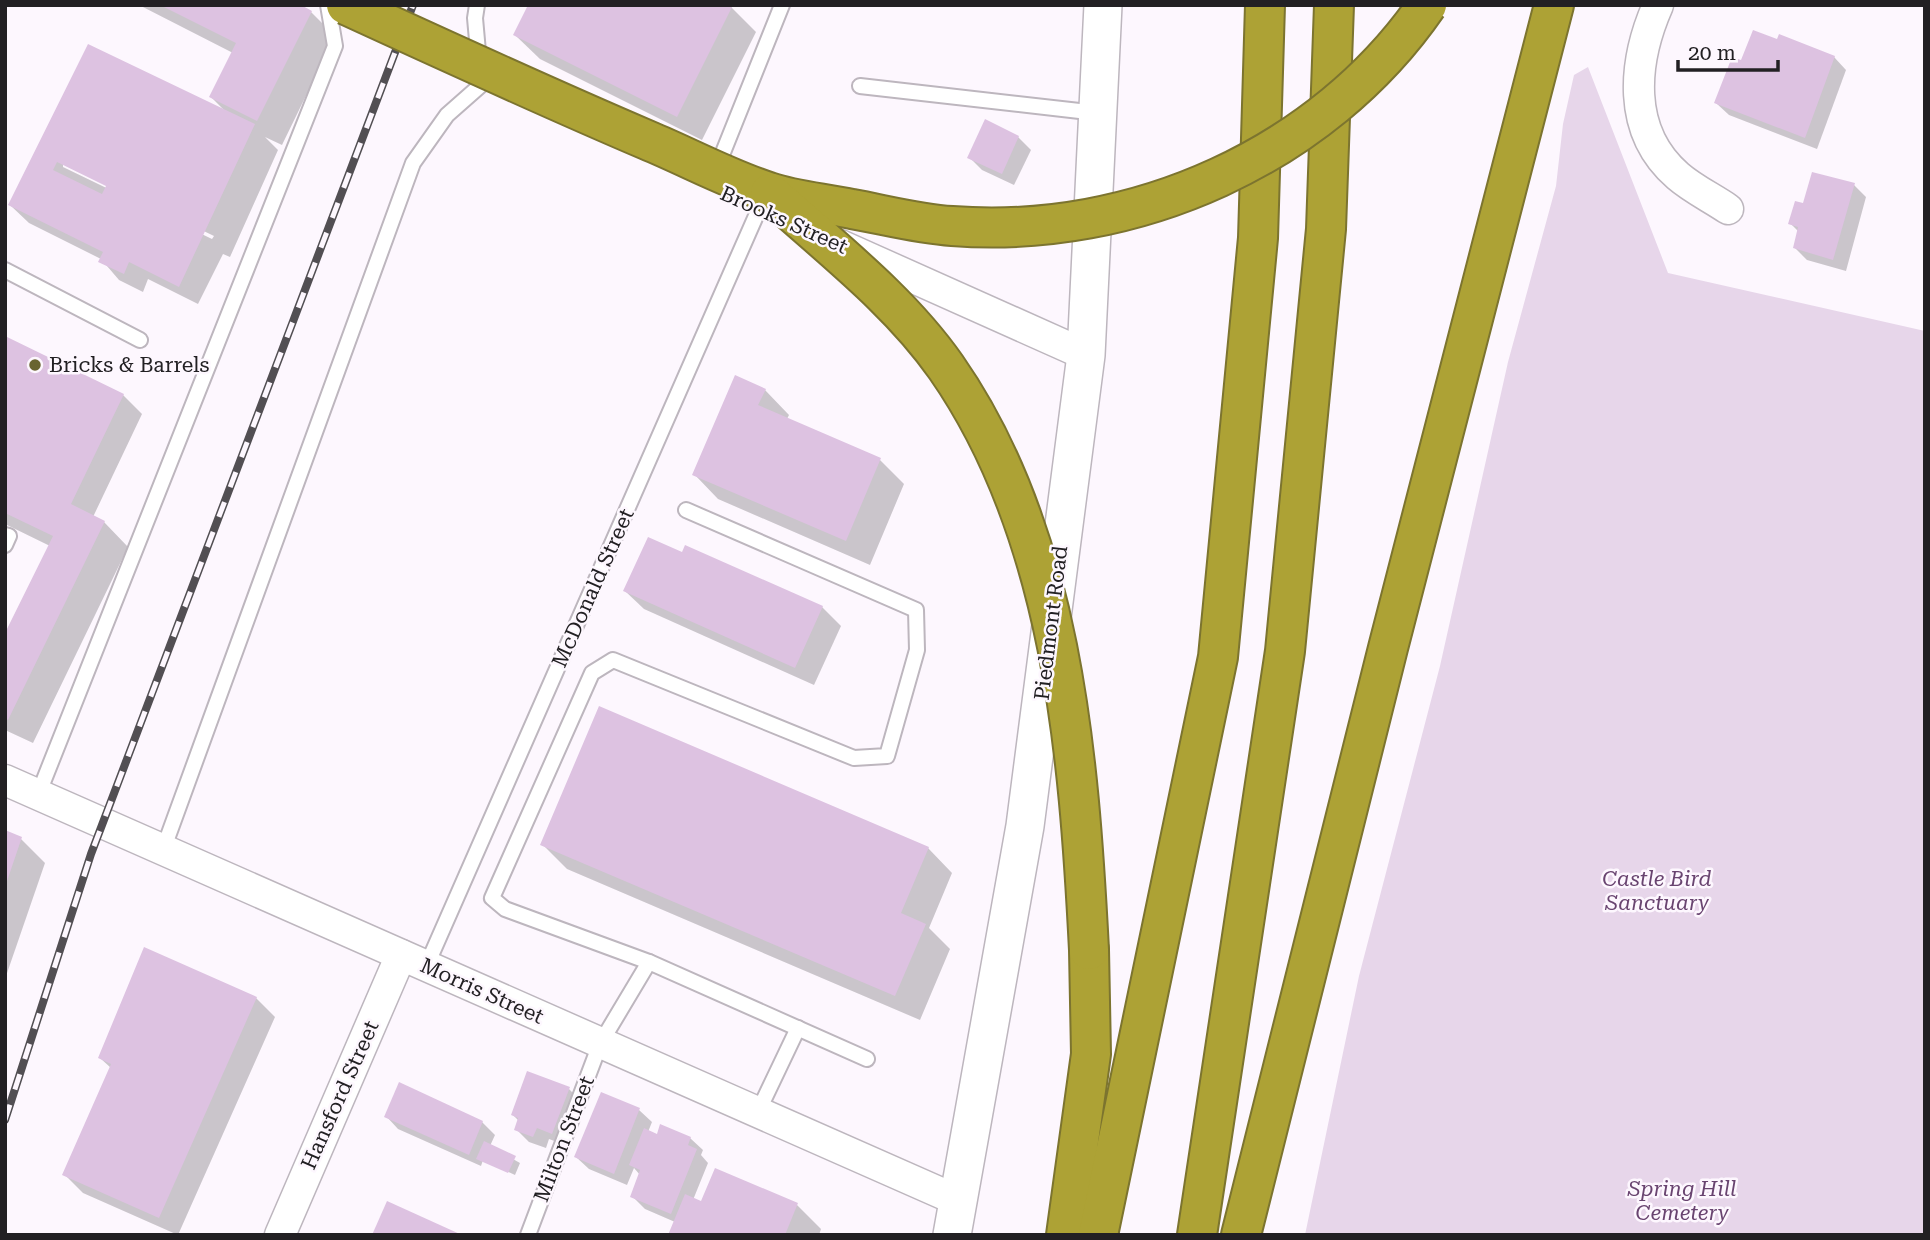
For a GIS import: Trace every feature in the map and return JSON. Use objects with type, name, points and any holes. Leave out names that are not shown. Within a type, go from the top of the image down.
[{"type":"highway","points":[[346,5],[765,201],[894,304],[946,367],[987,438],[1031,544],[1059,650],[1082,819],[1091,1054],[1066,1235]]},
{"type":"highway","points":[[1098,1235],[1218,657],[1258,238],[1265,5]]},
{"type":"highway","points":[[1197,1235],[1285,651],[1326,229],[1334,5]]},
{"type":"highway","points":[[765,201],[952,226],[1032,226],[1133,209],[1189,192],[1267,155],[1317,120],[1369,73],[1427,5]]},
{"type":"highway","points":[[1241,1235],[1388,648],[1554,5]]},
{"type":"street","name":"Piedmont Road","points":[[956,1218],[1025,826],[1086,355],[1103,5]]},
{"type":"street","points":[[1658,5],[1637,70],[1639,109],[1656,151],[1677,176],[1728,209]]},
{"type":"street","name":"Brooks Street","points":[[481,85],[709,187],[765,201],[1086,355]]},
{"type":"street","name":"Morris Street","points":[[5,780],[758,1112],[956,1218]]},
{"type":"street","name":"Hansford Street","points":[[280,1235],[414,961]]},
{"type":"lane","points":[[38,795],[335,46],[328,5]]},
{"type":"lane","points":[[163,850],[412,163],[447,115],[481,85],[475,18],[477,5]]},
{"type":"lane","points":[[709,187],[782,5]]},
{"type":"lane","points":[[860,86],[1098,113]]},
{"type":"lane","name":"McDonald Street","points":[[414,961],[765,201]]},
{"type":"lane","points":[[5,270],[140,340]]},
{"type":"lane","points":[[686,510],[916,610],[917,650],[887,756],[854,758],[613,660],[592,673],[492,898],[505,909],[649,962],[867,1059]]},
{"type":"lane","points":[[5,534],[9,536],[5,545]]},
{"type":"lane","name":"Milton Street","points":[[528,1235],[600,1044],[649,962]]},
{"type":"lane","points":[[758,1112],[798,1028]]},
{"type":"green space","name":"Castle Bird Sanctuary","points":[[1588,67],[1668,273],[1925,331],[1925,1235],[1305,1235],[1359,976],[1440,666],[1508,362],[1556,186],[1563,124],[1574,75]]},
{"type":"building","points":[[160,5],[301,5],[312,11],[257,121],[209,97],[236,43]]},
{"type":"building","points":[[528,5],[733,5],[677,117],[513,35]]},
{"type":"building","points":[[1753,30],[1777,39],[1779,34],[1835,56],[1805,138],[1714,103],[1732,57],[1741,60]]},
{"type":"building","points":[[88,44],[255,124],[179,287],[129,262],[124,274],[98,262],[103,252],[8,205]],"holes":[[[57,162],[106,186],[102,194],[53,170]]]},
{"type":"building","points":[[985,119],[1019,136],[1002,174],[967,158]]},
{"type":"building","points":[[1812,172],[1855,183],[1833,260],[1793,248],[1798,227],[1788,224],[1795,201],[1803,203]]},
{"type":"building","points":[[5,336],[124,394],[71,504],[105,521],[8,720],[5,718],[5,633],[53,536],[5,513]]},
{"type":"building","points":[[735,375],[766,389],[758,405],[881,458],[846,541],[692,475]]},
{"type":"building","points":[[648,537],[682,552],[685,545],[823,606],[795,668],[623,591]]},
{"type":"building","points":[[599,706],[929,847],[901,913],[926,924],[895,996],[540,845]]},
{"type":"building","points":[[5,830],[22,837],[6,884],[5,884]]},
{"type":"building","points":[[144,947],[257,997],[159,1218],[62,1175],[111,1064],[98,1058]]},
{"type":"building","points":[[527,1071],[570,1087],[552,1134],[537,1128],[533,1137],[514,1130],[518,1118],[511,1115]]},
{"type":"building","points":[[399,1082],[483,1121],[469,1155],[384,1117]]},
{"type":"building","points":[[601,1092],[640,1108],[614,1174],[574,1157]]},
{"type":"building","points":[[660,1124],[691,1137],[688,1145],[697,1149],[671,1214],[630,1197],[640,1170],[629,1165],[644,1128],[657,1134]]},
{"type":"building","points":[[484,1141],[516,1156],[508,1173],[476,1159]]},
{"type":"building","points":[[715,1168],[798,1203],[785,1235],[668,1235],[685,1194],[701,1201]]},
{"type":"building","points":[[387,1201],[462,1235],[372,1235]]},
{"type":"railway","points":[[5,1120],[91,854],[413,5]]},
{"type":"place","name":"Bricks & Barrels","points":[[35,365]]},
{"type":"park label","name":"Spring Hill Cemetery","points":[[1682,1201]]}]
